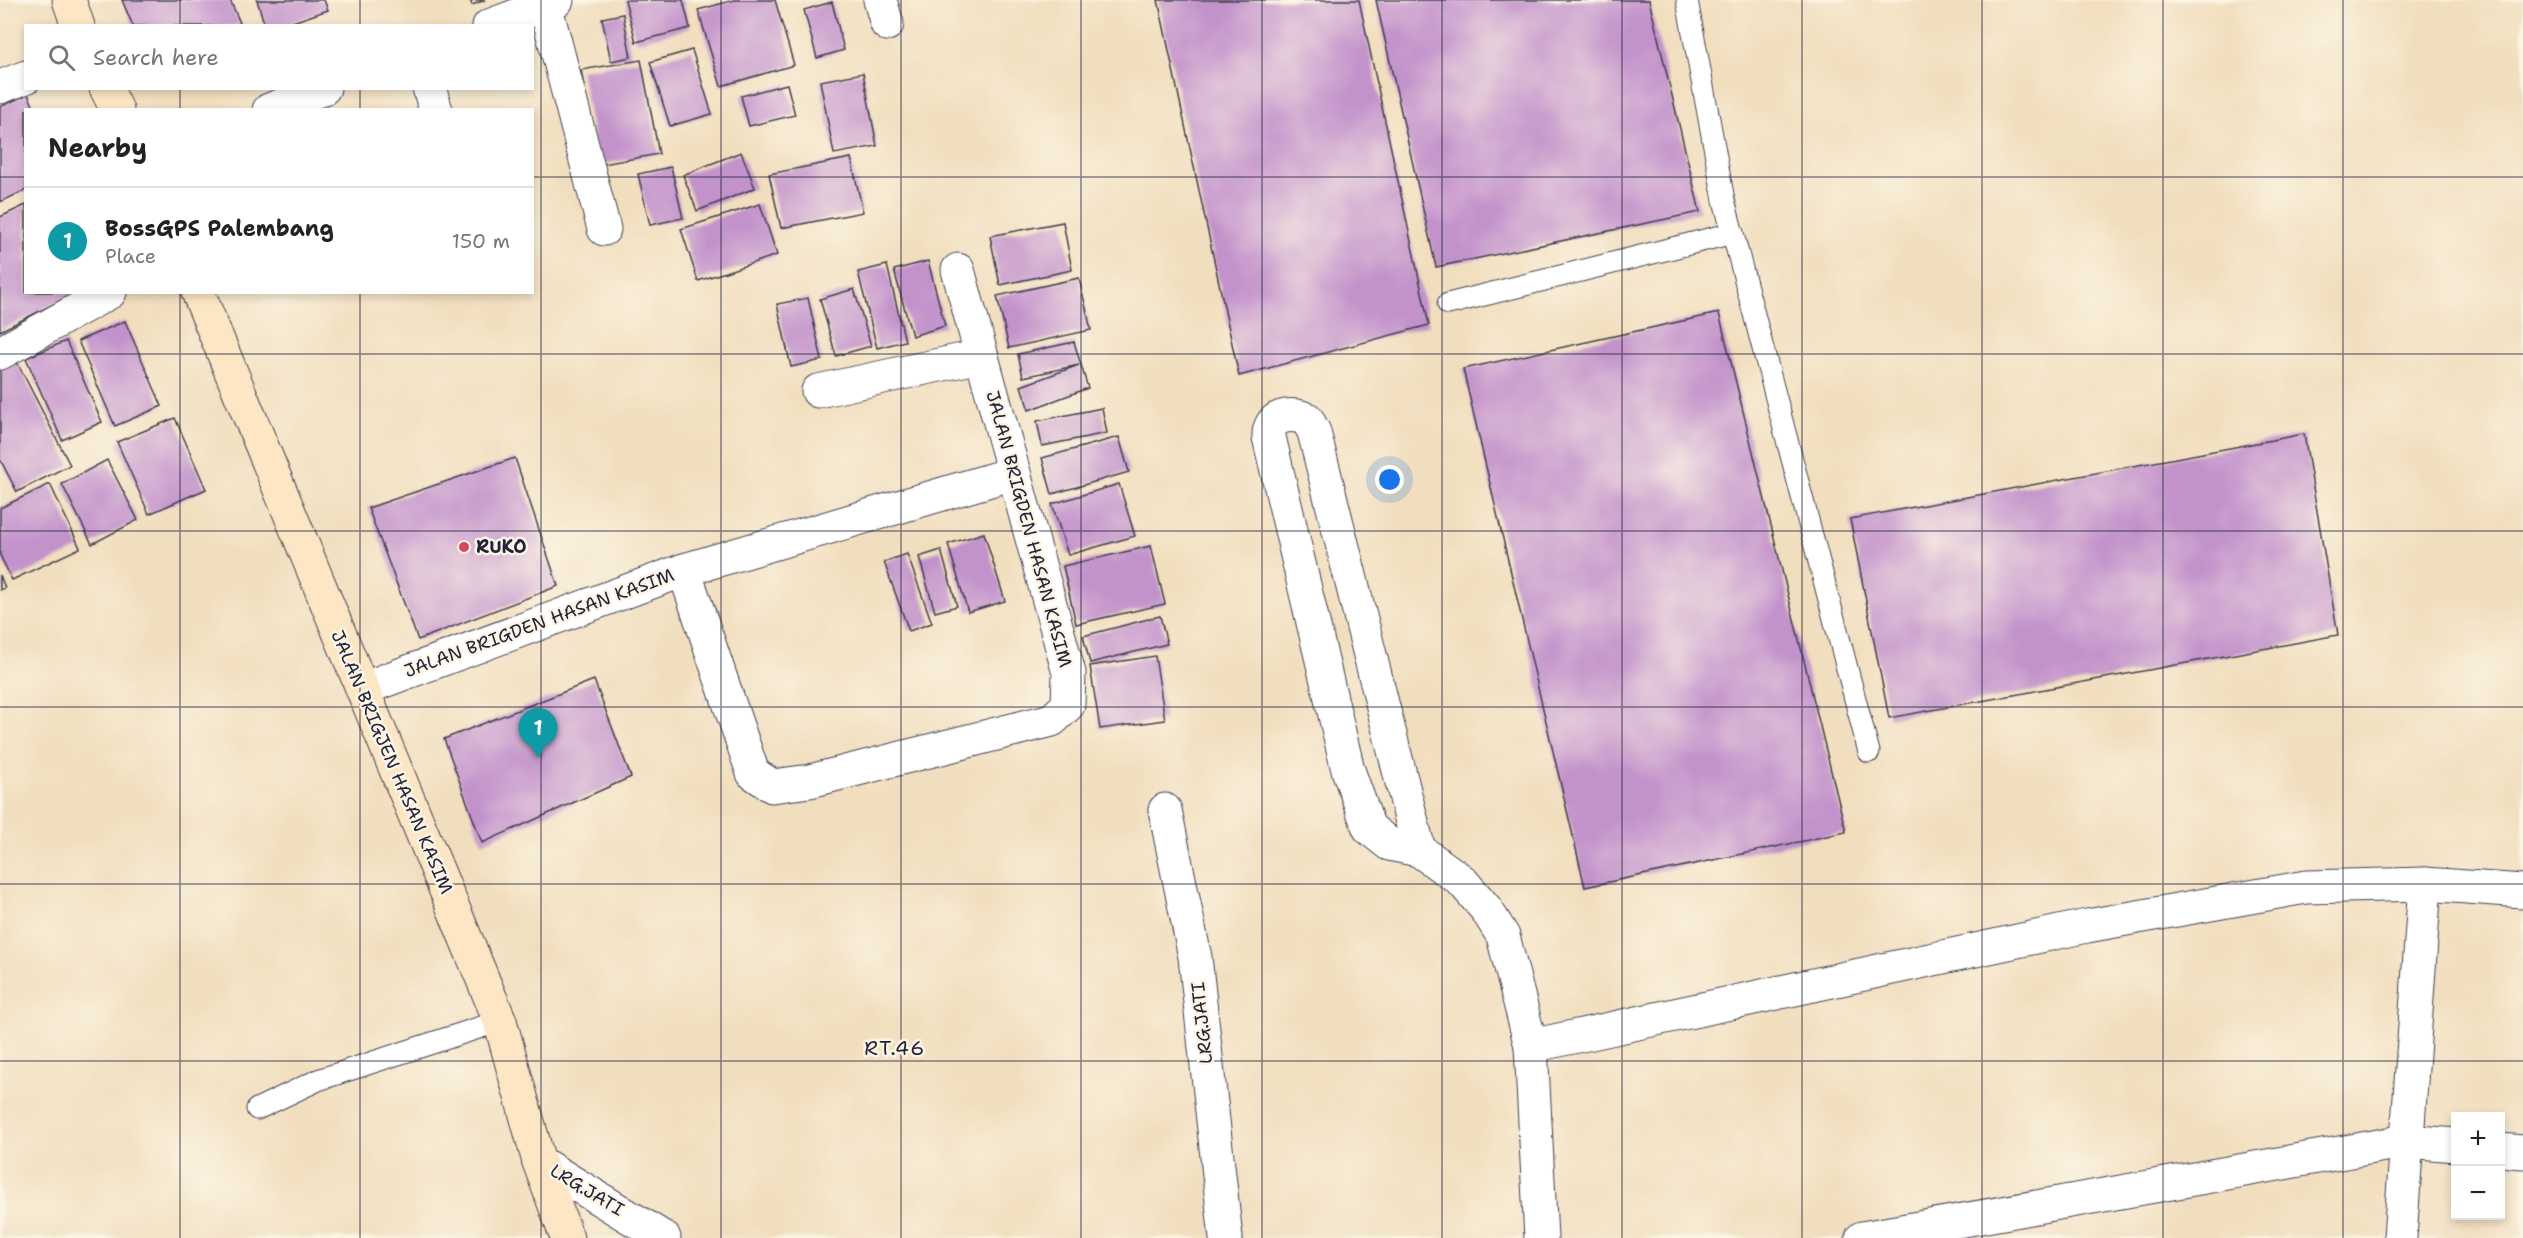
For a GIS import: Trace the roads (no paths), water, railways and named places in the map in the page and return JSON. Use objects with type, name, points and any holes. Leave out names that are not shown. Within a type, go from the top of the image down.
[{"type":"street","points":[[69,0],[77,24]]},
{"type":"street","points":[[494,24],[551,2],[604,229]]},
{"type":"street","points":[[0,87],[24,78]]},
{"type":"street","points":[[107,90],[116,108]]},
{"type":"street","points":[[274,108],[319,90]]},
{"type":"street","points":[[430,90],[435,108]]},
{"type":"street","name":"JALAN BRIGDEN HASAN KASIM","points":[[362,689],[684,570],[753,773],[772,786],[810,781],[1052,720],[1068,705],[1069,673],[958,270]]},
{"type":"street","points":[[0,353],[106,294]]},
{"type":"street","name":"JALAN BRIGJEN HASAN KASIM","points":[[199,294],[500,1021],[539,1162],[567,1238]]},
{"type":"street","points":[[818,391],[977,343]]},
{"type":"street","points":[[1419,850],[1314,432],[1307,419],[1297,415],[1283,416],[1274,420],[1269,428],[1269,437],[1348,770],[1369,828],[1389,844],[1419,850],[1462,881],[1486,909],[1503,936],[1531,1046],[1542,1238]]},
{"type":"street","points":[[684,570],[1014,473]]},
{"type":"street","points":[[1324,668],[1371,658]]},
{"type":"street","name":"LRG.JATI","points":[[1166,810],[1195,957],[1226,1238]]},
{"type":"street","points":[[1531,1046],[2110,922],[2306,887],[2426,884],[2523,891]]},
{"type":"street","points":[[2400,1238],[2426,884]]},
{"type":"street","points":[[1863,1238],[2407,1141],[2451,1145]]},
{"type":"street","points":[[2505,1150],[2523,1152]]},
{"type":"street","name":"LRG.JATI","points":[[539,1162],[664,1238]]},
{"type":"lane","points":[[1687,0],[1724,200],[1869,752]]},
{"type":"lane","points":[[1448,304],[1733,233]]},
{"type":"lane","points":[[257,1109],[318,1080],[500,1021]]},
{"type":"place","name":"RUKO","points":[[464,547]]},
{"type":"place","name":"BossGPS Palembang","points":[[538,758]]},
{"type":"district","name":"RT.46","points":[[895,1048]]}]
